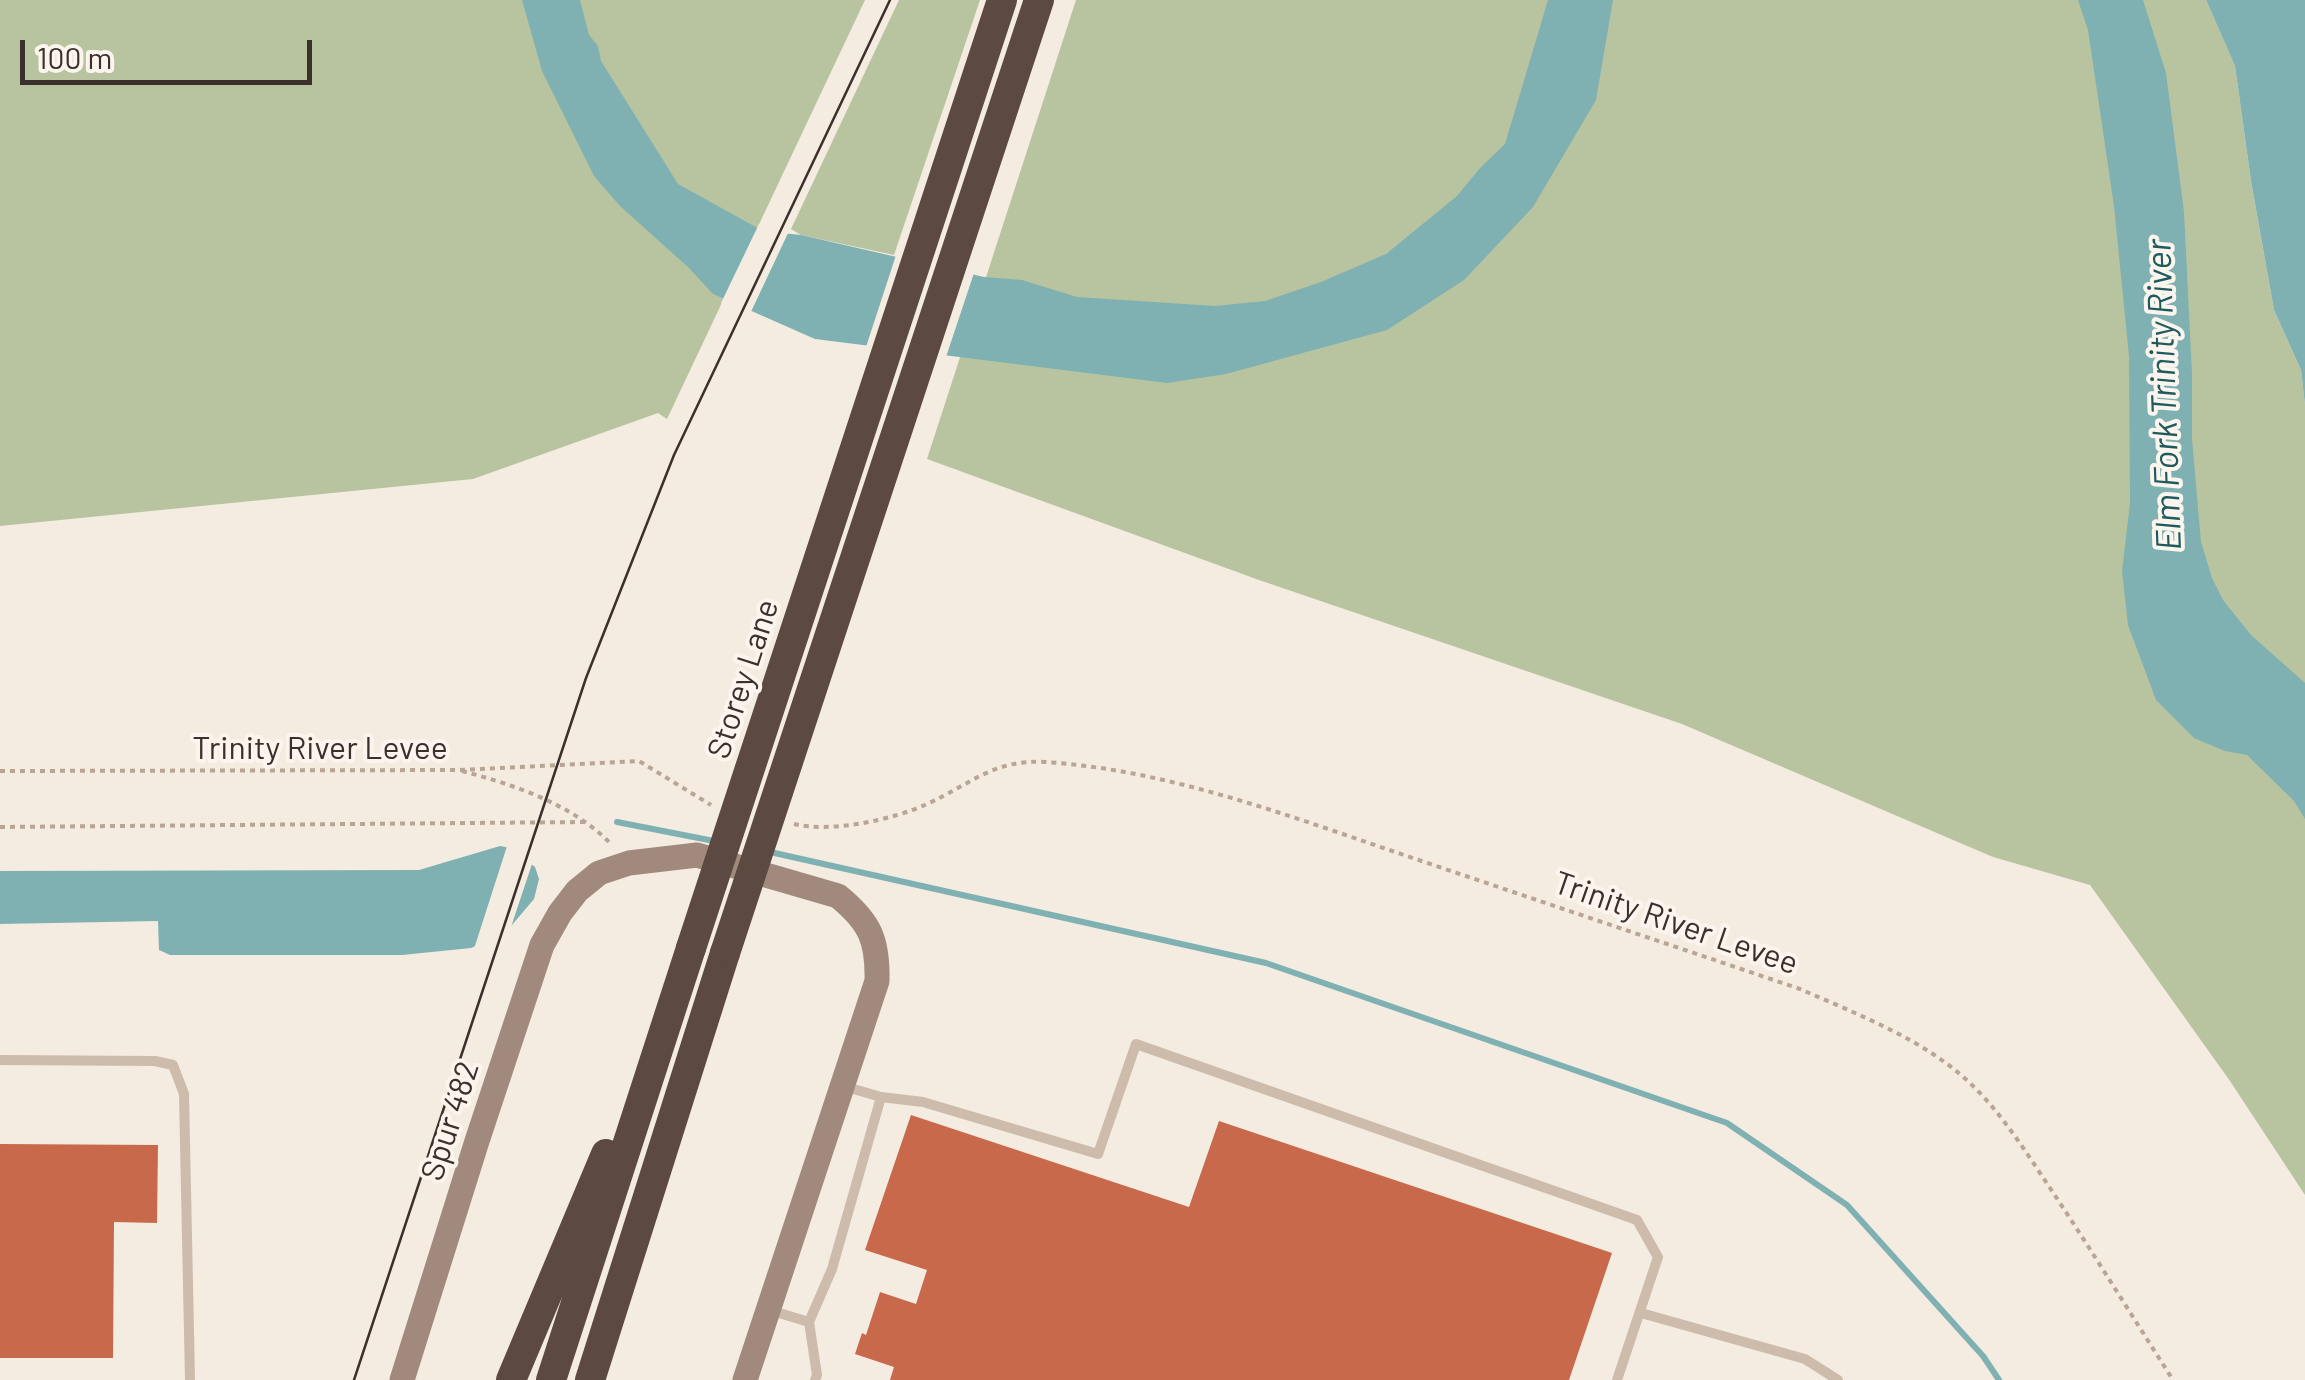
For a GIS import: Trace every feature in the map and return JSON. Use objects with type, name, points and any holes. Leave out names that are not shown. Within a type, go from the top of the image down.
[{"type":"highway","name":"Storey Lane","points":[[550,1380],[1002,0]]},
{"type":"highway","points":[[590,1380],[725,953],[1039,0]]},
{"type":"highway","points":[[511,1380],[577,1220],[661,1039]]},
{"type":"main road","points":[[629,863],[698,854],[838,896],[854,909],[871,933],[878,954],[877,981],[745,1380]]},
{"type":"main road","name":"Spur 482","points":[[402,1380],[542,945],[577,891],[599,873],[629,863]]},
{"type":"lane","points":[[841,1085],[882,1098],[923,1102],[1098,1154],[1136,1044],[1637,1220],[1658,1258],[1617,1380]]},
{"type":"lane","points":[[0,1060],[155,1061],[173,1065],[184,1094],[190,1380]]},
{"type":"lane","points":[[815,1380],[818,1376],[809,1322],[832,1269],[882,1098]]},
{"type":"lane","points":[[768,1310],[809,1322]]},
{"type":"lane","points":[[1641,1313],[1804,1359],[1838,1380]]},
{"type":"path","name":"Trinity River Levee","points":[[0,771],[458,770],[639,761],[670,777],[708,805],[725,808]]},
{"type":"path","name":"Trinity River Levee","points":[[792,824],[809,828],[894,818],[1003,764],[1045,762],[1149,778],[1260,806],[1800,988],[1881,1025],[1954,1069],[2014,1134],[2173,1380]]},
{"type":"path","points":[[458,770],[515,785],[594,826],[629,863]]},
{"type":"path","points":[[0,827],[585,822]]},
{"type":"green space","points":[[0,0],[865,0],[667,419],[658,413],[473,479],[0,526]]},
{"type":"green space","points":[[899,0],[980,0],[894,255],[801,235],[791,229]]},
{"type":"green space","points":[[1076,0],[2206,0],[2235,66],[2274,310],[2301,370],[2305,405],[2305,1195],[2230,1081],[2090,885],[1993,857],[1682,724],[1259,580],[927,459]]},
{"type":"water","points":[[522,0],[580,0],[601,61],[678,184],[763,231],[801,235],[984,277],[1022,280],[1077,297],[1215,306],[1265,301],[1386,254],[1457,196],[1505,144],[1548,0],[1613,0],[1596,100],[1533,207],[1464,280],[1387,330],[1226,374],[1167,383],[815,339],[713,294],[594,176],[542,71]]},
{"type":"water","name":"Elm Fork Trinity River","points":[[2078,0],[2143,0],[2166,73],[2184,212],[2192,439],[2201,542],[2223,600],[2251,635],[2305,683],[2305,819],[2294,801],[2247,755],[2194,738],[2156,700],[2128,625],[2122,571],[2130,503],[2129,356],[2114,206],[2088,30]]},
{"type":"water","points":[[2206,0],[2305,0],[2305,405],[2301,370],[2274,310],[2235,66]]},
{"type":"water","points":[[500,846],[510,848],[535,867],[539,879],[534,899],[506,932],[471,948],[402,955],[170,955],[159,950],[158,921],[0,924],[0,871],[419,870]]},
{"type":"pier","points":[[759,224],[790,229],[749,316],[721,303]]},
{"type":"pier","points":[[897,252],[975,270],[945,360],[865,350]]},
{"type":"pier","points":[[508,843],[534,858],[508,937],[473,952]]},
{"type":"building","points":[[911,1115],[1189,1207],[1219,1121],[1612,1253],[1569,1380],[890,1380],[894,1367],[855,1354],[862,1333],[866,1335],[880,1292],[916,1304],[927,1270],[865,1250]]},
{"type":"building","points":[[0,1144],[158,1145],[157,1223],[114,1222],[113,1358],[0,1358]]},
{"type":"waterway","points":[[617,822],[719,842]]},
{"type":"waterway","points":[[770,852],[1266,963],[1727,1123],[1847,1205],[1983,1356],[1999,1380]]},
{"type":"tram line","points":[[354,1380],[586,678],[674,455],[890,0]]}]
